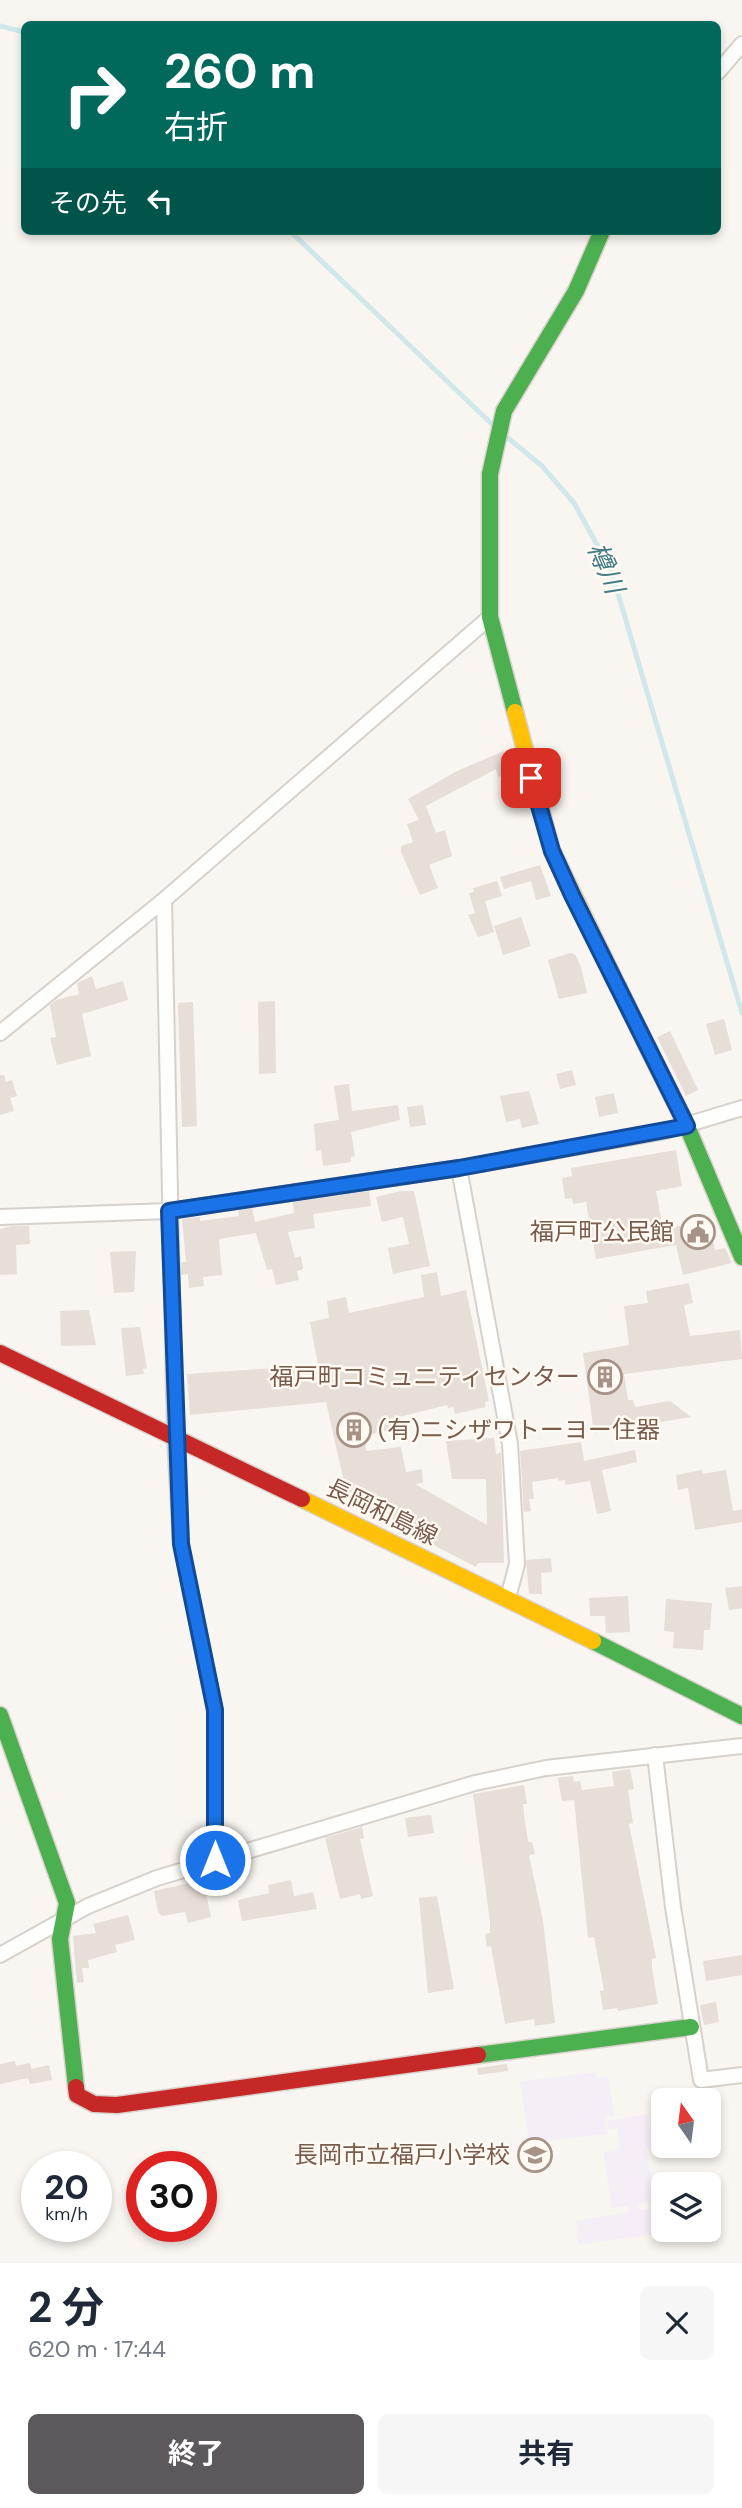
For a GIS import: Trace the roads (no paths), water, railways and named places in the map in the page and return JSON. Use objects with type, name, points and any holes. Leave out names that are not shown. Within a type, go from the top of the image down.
[{"type":"street","points":[[721,68],[742,44]]},
{"type":"street","points":[[600,235],[576,291],[504,411],[494,445],[488,537],[490,617],[552,851],[596,946],[687,1126],[742,1257]]},
{"type":"street","points":[[0,1033],[164,900],[490,617]]},
{"type":"street","points":[[164,900],[175,1438],[184,1570],[215,1710],[215,1860]]},
{"type":"street","points":[[0,1217],[169,1211],[459,1168],[687,1126],[742,1108]]},
{"type":"street","points":[[459,1168],[510,1444],[517,1564],[508,1598]]},
{"type":"street","name":"長岡和島線","points":[[0,1353],[508,1598],[742,1716]]},
{"type":"street","points":[[0,1715],[67,1903],[60,1939],[77,2095],[83,2102],[94,2105],[691,2027]]},
{"type":"street","points":[[0,1955],[88,1906],[146,1882],[475,1783],[546,1768],[742,1746]]},
{"type":"street","points":[[655,1755],[673,1907],[701,2080],[742,2075]]},
{"type":"waterway","name":"樽川","points":[[0,26],[21,31]]},
{"type":"waterway","name":"樽川","points":[[294,235],[496,428]]},
{"type":"waterway","name":"樽川","points":[[503,434],[542,466],[574,503],[611,570],[742,1013]]},
{"type":"place","name":"福戸町公民館","points":[[698,1232]]},
{"type":"place","name":"福戸町コミュニティセンター","points":[[605,1377]]},
{"type":"place","name":"(有)ニシザワトーヨー住器","points":[[354,1430]]},
{"type":"place","name":"長岡市立福戸小学校","points":[[535,2155]]}]
